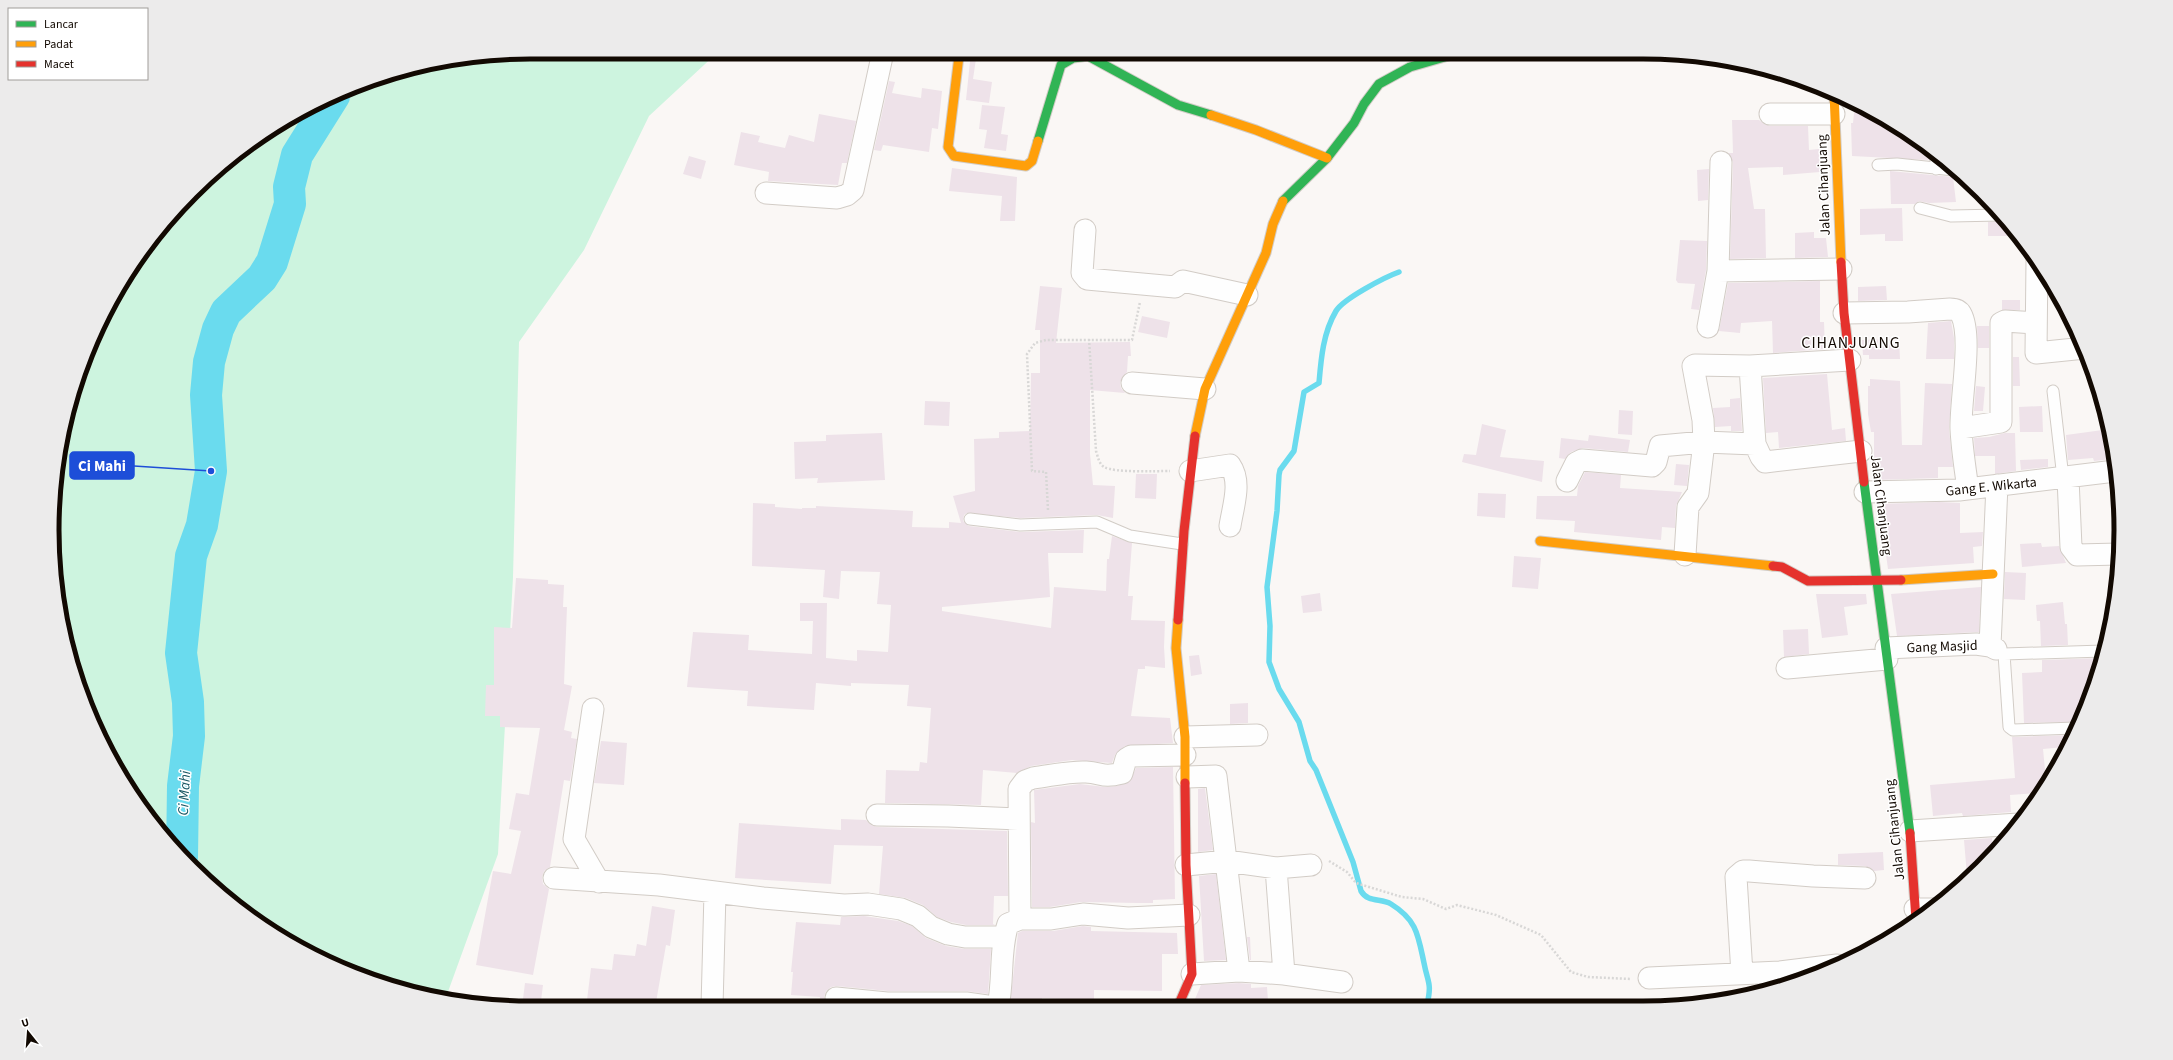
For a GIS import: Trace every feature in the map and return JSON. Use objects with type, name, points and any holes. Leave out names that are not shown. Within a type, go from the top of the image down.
[{"type":"street","points":[[766,193],[837,198],[847,196],[853,190],[881,59]]},
{"type":"street","points":[[959,59],[948,147],[954,156],[1026,166],[1032,162],[1061,65],[1068,59]]},
{"type":"street","points":[[1094,59],[1178,105],[1256,130],[1327,158]]},
{"type":"street","points":[[1180,1001],[1192,974],[1186,865],[1187,777],[1176,648],[1182,544],[1190,471],[1199,412],[1205,389],[1266,253],[1273,224],[1284,198],[1327,158],[1354,123],[1364,104],[1379,84],[1410,67],[1438,59]]},
{"type":"street","name":"Jalan Cihanjuang","points":[[1834,100],[1844,313],[1886,654],[1922,910]]},
{"type":"street","points":[[1770,114],[1834,114]]},
{"type":"street","points":[[1708,328],[1718,271],[1721,162]]},
{"type":"street","points":[[1085,230],[1082,274],[1087,279],[1175,287],[1183,280],[1247,294]]},
{"type":"street","points":[[1718,271],[1841,269]]},
{"type":"street","points":[[2037,271],[2036,353],[2077,349]]},
{"type":"street","points":[[1844,313],[1908,312],[1950,308],[1960,312],[1965,335],[1966,357],[1963,374],[1961,428],[1968,489]]},
{"type":"street","points":[[1961,428],[2001,422],[2001,323],[2005,321],[2036,323]]},
{"type":"street","points":[[1685,555],[1688,507],[1698,493],[1704,442],[1703,420],[1693,366],[1750,366],[1850,360]]},
{"type":"street","points":[[1750,366],[1755,444],[1765,462],[1861,451]]},
{"type":"street","points":[[1132,384],[1205,389]]},
{"type":"street","points":[[1567,481],[1576,463],[1582,460],[1652,466],[1656,462],[1660,446],[1704,442],[1755,444]]},
{"type":"street","points":[[1190,471],[1230,465],[1236,473],[1237,482],[1230,526]]},
{"type":"street","name":"Gang E. Wikarta","points":[[1865,492],[1968,489],[2110,472]]},
{"type":"street","points":[[2066,478],[2071,547],[2074,553],[2077,555],[2113,554]]},
{"type":"street","points":[[1997,486],[1993,574],[1997,650]]},
{"type":"street","points":[[1540,541],[1685,555],[1782,567],[1808,581],[1878,582],[1993,574]]},
{"type":"street","name":"Gang Masjid","points":[[1787,668],[1886,654],[1976,644],[1997,650]]},
{"type":"street","points":[[593,709],[574,839],[599,882]]},
{"type":"street","points":[[1020,920],[1019,789],[1025,781],[1032,778],[1086,772],[1103,776],[1111,776],[1122,773],[1126,759],[1131,756],[1256,735]]},
{"type":"street","points":[[1187,777],[1216,776],[1239,971]]},
{"type":"street","points":[[877,815],[1019,819]]},
{"type":"street","points":[[1910,831],[2011,825]]},
{"type":"street","points":[[1186,865],[1227,861],[1276,868],[1311,865]]},
{"type":"street","points":[[1276,868],[1284,974]]},
{"type":"street","points":[[1742,974],[1736,878],[1739,874],[1749,871],[1866,878]]},
{"type":"street","points":[[554,878],[599,882],[632,882],[763,898],[844,905],[868,904],[900,909],[918,916],[931,927],[948,934],[965,937],[1003,937]]},
{"type":"street","points":[[712,1001],[715,892]]},
{"type":"street","points":[[999,1001],[1001,993],[1003,937],[1008,924],[1020,920],[1051,919],[1083,914],[1128,918],[1189,915]]},
{"type":"street","points":[[1649,978],[1742,974],[1818,967]]},
{"type":"street","points":[[1192,974],[1239,971],[1284,974],[1342,982]]},
{"type":"street","points":[[836,998],[867,1001]]},
{"type":"lane","points":[[1936,161],[1936,169]]},
{"type":"lane","points":[[1878,165],[1946,170]]},
{"type":"lane","points":[[1920,208],[1951,216],[1993,215]]},
{"type":"lane","points":[[2053,392],[2066,478]]},
{"type":"lane","points":[[970,519],[1020,525],[1097,522],[1130,536],[1182,544]]},
{"type":"lane","points":[[2070,728],[2013,730],[2009,727],[1997,650],[2098,651]]},
{"type":"path","points":[[1049,513],[1046,472],[1032,471],[1027,354],[1035,343],[1046,340],[1132,340],[1143,284]]},
{"type":"path","points":[[1089,339],[1096,451],[1099,462],[1103,467],[1116,470],[1190,471]]},
{"type":"path","points":[[1311,865],[1324,859],[1332,861],[1347,872],[1356,883],[1363,886],[1402,897],[1423,899],[1446,909],[1457,905],[1496,915],[1541,934],[1571,972],[1588,977],[1649,978]]},
{"type":"green space","points":[[530,59],[710,59],[649,116],[584,250],[519,342],[513,577],[498,854],[447,994],[408,985],[379,976],[350,965],[294,938],[243,904],[219,884],[176,841],[138,792],[122,766],[108,738],[84,681],[68,622],[60,561],[60,499],[68,438],[75,408],[95,350],[108,322],[122,294],[156,243],[176,219],[219,176],[268,138],[294,122],[350,95],[379,84],[438,68],[469,63]]},
{"type":"building","points":[[970,59],[976,59],[973,79],[992,82],[989,103],[966,100]]},
{"type":"building","points":[[889,81],[895,82],[892,93],[921,98],[922,88],[942,91],[938,129],[932,128],[929,152],[883,145],[881,151],[874,150]]},
{"type":"building","points":[[982,105],[1005,107],[1001,134],[1008,135],[1006,151],[984,148],[987,130],[979,129]]},
{"type":"building","points":[[1854,110],[1879,122],[1905,138],[1930,156],[1929,160],[1852,156],[1851,123],[1853,123]]},
{"type":"building","points":[[819,114],[856,121],[847,163],[842,163],[838,185],[768,181],[769,172],[734,165],[741,132],[760,136],[758,142],[785,148],[789,135],[814,142]]},
{"type":"building","points":[[1732,120],[1759,120],[1770,126],[1808,126],[1809,150],[1819,149],[1820,172],[1783,175],[1783,167],[1748,168],[1754,209],[1765,209],[1766,258],[1730,259],[1733,162],[1728,153],[1733,153]]},
{"type":"building","points":[[689,156],[706,161],[701,179],[683,174]]},
{"type":"building","points":[[952,168],[1017,177],[1015,221],[1000,221],[1002,196],[949,191]]},
{"type":"building","points":[[1709,169],[1708,200],[1698,201],[1697,170]]},
{"type":"building","points":[[1890,171],[1953,177],[1956,202],[1929,203],[1919,201],[1915,204],[1891,204]]},
{"type":"building","points":[[1902,208],[1903,241],[1885,241],[1885,234],[1860,235],[1860,209]]},
{"type":"building","points":[[1998,221],[2011,236],[1988,236],[1988,222]]},
{"type":"building","points":[[1814,232],[1814,238],[1826,238],[1828,257],[1795,258],[1795,233]]},
{"type":"building","points":[[1680,240],[1707,241],[1706,270],[1699,310],[1691,309],[1695,284],[1678,283],[1676,280]]},
{"type":"building","points":[[1820,281],[1820,322],[1824,322],[1825,349],[1773,353],[1772,321],[1741,323],[1740,333],[1719,331],[1728,283]]},
{"type":"building","points":[[1040,286],[1062,288],[1056,343],[1130,342],[1131,356],[1128,356],[1127,372],[1120,382],[1121,388],[1125,393],[1090,390],[1090,454],[1093,485],[1115,486],[1113,518],[1097,515],[1020,518],[967,513],[964,515],[963,521],[969,526],[1020,532],[1084,530],[1083,553],[1048,553],[1050,597],[942,607],[942,611],[1051,628],[1054,587],[1106,591],[1107,559],[1109,559],[1112,536],[1132,543],[1128,596],[1133,596],[1131,620],[1165,621],[1165,668],[1145,666],[1145,669],[1138,669],[1131,716],[1170,718],[1173,743],[1125,746],[1115,755],[1112,763],[1072,760],[1031,766],[1017,773],[983,770],[981,805],[885,803],[886,770],[919,771],[920,762],[927,763],[931,708],[907,706],[909,685],[851,683],[851,686],[816,683],[814,710],[747,706],[748,691],[687,687],[693,632],[749,635],[748,650],[812,654],[813,621],[800,621],[800,603],[827,603],[826,658],[857,661],[857,650],[888,652],[891,605],[877,604],[880,572],[841,571],[839,599],[823,597],[825,570],[752,566],[753,503],[775,504],[775,507],[802,509],[816,508],[816,506],[913,511],[912,527],[949,528],[949,522],[961,523],[953,496],[975,491],[974,439],[999,438],[999,432],[1030,431],[1031,373],[1040,373],[1040,330],[1035,330]]},
{"type":"building","points":[[1886,286],[1887,300],[1858,301],[1858,287]]},
{"type":"building","points":[[2002,300],[2020,300],[2020,310],[2002,310]]},
{"type":"building","points":[[1142,316],[1170,322],[1167,338],[1138,332]]},
{"type":"building","points":[[1951,321],[1954,338],[1954,359],[1926,359],[1928,323]]},
{"type":"building","points":[[1977,326],[1989,326],[1989,348],[1978,348]]},
{"type":"building","points":[[1899,339],[1900,359],[1869,359],[1869,355],[1863,355],[1862,340]]},
{"type":"building","points":[[2013,357],[2019,357],[2020,386],[2013,386]]},
{"type":"building","points":[[1827,374],[1832,430],[1845,428],[1846,441],[1779,448],[1778,432],[1766,433],[1763,378]]},
{"type":"building","points":[[1870,379],[1900,381],[1902,445],[1922,445],[1925,383],[1952,384],[1949,429],[1953,467],[1938,467],[1938,478],[1876,480],[1874,432],[1871,432],[1868,414],[1868,386],[1870,386]]},
{"type":"building","points":[[1976,386],[1985,387],[1983,411],[1974,411]]},
{"type":"building","points":[[1740,398],[1742,431],[1731,431],[1731,426],[1715,427],[1713,408],[1730,407],[1730,399]]},
{"type":"building","points":[[925,401],[950,402],[949,426],[924,425]]},
{"type":"building","points":[[2042,406],[2043,432],[2020,432],[2019,407]]},
{"type":"building","points":[[1619,410],[1633,411],[1632,435],[1618,434]]},
{"type":"building","points":[[1482,424],[1506,430],[1500,457],[1544,461],[1542,482],[1462,462],[1464,454],[1476,455]]},
{"type":"building","points":[[2103,430],[2108,459],[2094,461],[2093,458],[2068,460],[2066,435]]},
{"type":"building","points":[[882,433],[885,480],[817,483],[818,478],[795,479],[794,442],[826,441],[826,435]]},
{"type":"building","points":[[2005,433],[2015,433],[2016,471],[1995,474],[1995,456],[1975,456],[1974,438],[1989,437]]},
{"type":"building","points":[[1589,435],[1630,440],[1628,452],[1583,448],[1571,452],[1565,459],[1559,458],[1561,438],[1588,441]]},
{"type":"building","points":[[2048,459],[2048,467],[2021,470],[2020,460]]},
{"type":"building","points":[[1676,464],[1689,465],[1687,486],[1674,485]]},
{"type":"building","points":[[1585,472],[1621,475],[1620,488],[1682,492],[1676,506],[1675,528],[1662,527],[1661,540],[1574,532],[1575,521],[1536,519],[1537,496],[1577,496],[1578,486]]},
{"type":"building","points":[[1136,474],[1157,474],[1156,499],[1135,498]]},
{"type":"building","points":[[1478,493],[1506,494],[1505,518],[1477,516]]},
{"type":"building","points":[[1939,502],[1960,503],[1960,533],[1983,532],[1982,546],[1973,547],[1974,563],[1888,569],[1879,504]]},
{"type":"building","points":[[2041,543],[2042,547],[2059,546],[2066,563],[2022,567],[2020,544]]},
{"type":"building","points":[[1514,556],[1541,558],[1538,589],[1512,587]]},
{"type":"building","points":[[2005,572],[2026,573],[2025,600],[2004,599]]},
{"type":"building","points":[[516,578],[548,580],[548,584],[564,585],[563,607],[567,607],[564,684],[572,686],[564,730],[572,732],[571,738],[577,739],[570,781],[564,780],[550,867],[544,871],[542,877],[543,884],[549,889],[533,975],[476,965],[493,871],[511,874],[521,831],[509,829],[516,793],[529,795],[540,728],[500,727],[500,716],[485,716],[486,685],[494,685],[494,627],[512,628]]},
{"type":"building","points":[[1981,587],[1979,632],[1897,636],[1891,594]]},
{"type":"building","points":[[1320,593],[1322,611],[1303,613],[1301,596]]},
{"type":"building","points":[[1816,594],[1866,594],[1867,604],[1844,607],[1848,635],[1822,638]]},
{"type":"building","points":[[2063,602],[2065,624],[2067,624],[2068,645],[2041,646],[2040,621],[2037,621],[2036,605]]},
{"type":"building","points":[[1808,629],[1809,654],[1784,657],[1783,630]]},
{"type":"building","points":[[1199,655],[1202,674],[1191,676],[1189,656]]},
{"type":"building","points":[[2096,658],[2089,681],[2072,722],[2024,723],[2022,673],[2042,672],[2042,660]]},
{"type":"building","points":[[1248,703],[1248,723],[1230,724],[1230,704]]},
{"type":"building","points":[[2066,735],[2060,747],[2043,749],[2046,775],[2034,793],[2010,795],[2011,812],[1963,816],[1962,813],[1933,816],[1930,785],[2015,778],[2012,737]]},
{"type":"building","points":[[601,741],[627,743],[624,785],[594,783]]},
{"type":"building","points":[[1173,767],[1175,899],[1153,900],[1153,903],[1081,902],[1050,907],[1032,907],[1031,822],[1035,823],[1034,790],[1080,784],[1105,787],[1117,786],[1130,781],[1136,768]]},
{"type":"building","points":[[1205,788],[1213,850],[1198,852],[1198,789]]},
{"type":"building","points":[[841,819],[866,820],[871,825],[877,827],[1007,831],[1008,896],[994,896],[993,924],[995,925],[966,925],[951,922],[937,917],[923,905],[906,898],[879,894],[883,846],[834,845],[831,884],[735,878],[739,823],[841,830]]},
{"type":"building","points":[[1992,838],[1993,846],[1967,872],[1964,840]]},
{"type":"building","points":[[1883,852],[1884,870],[1874,871],[1865,866],[1838,865],[1838,854]]},
{"type":"building","points":[[1216,874],[1226,960],[1204,961],[1199,876]]},
{"type":"building","points":[[652,906],[675,910],[670,946],[666,945],[656,1001],[587,1001],[591,968],[612,970],[614,954],[635,956],[637,944],[646,946]]},
{"type":"building","points":[[864,916],[898,921],[912,926],[926,938],[946,946],[965,949],[991,949],[988,994],[966,991],[888,991],[837,986],[831,987],[826,991],[824,997],[826,1001],[820,1001],[820,997],[791,995],[793,972],[791,972],[796,922],[840,925],[841,917]]},
{"type":"building","points":[[1083,926],[1091,927],[1091,931],[1177,933],[1178,954],[1162,954],[1162,991],[1094,990],[1094,1000],[1042,998],[1042,1001],[1010,1001],[1018,933],[1022,931],[1053,931]]},
{"type":"building","points":[[1247,937],[1250,937],[1251,960],[1250,960]]},
{"type":"building","points":[[525,983],[543,985],[541,1001],[523,999]]},
{"type":"building","points":[[1239,983],[1251,984],[1251,988],[1267,987],[1268,1001],[1194,1001],[1201,985]]},
{"type":"waterway","name":"Ci Mahi","points":[[182,847],[183,786],[189,736],[188,702],[181,653],[191,556],[202,525],[211,471],[206,395],[209,362],[218,329],[226,312],[262,278],[272,262],[290,204],[289,187],[297,155],[328,105]]},
{"type":"waterway","points":[[1399,272],[1375,283],[1355,295],[1340,306],[1336,311],[1325,337],[1319,383],[1304,392],[1294,451],[1280,470],[1279,475],[1277,511],[1267,587],[1270,626],[1269,662],[1279,689],[1299,722],[1310,761],[1316,770],[1353,862],[1361,891],[1364,895],[1371,899],[1387,902],[1400,910],[1415,929],[1429,983],[1428,1001]]},
{"type":"traffic: fast","points":[[1038,141],[1061,65],[1071,59]]},
{"type":"traffic: fast","points":[[1094,59],[1178,105],[1211,115]]},
{"type":"traffic: fast","points":[[1283,201],[1327,158],[1354,123],[1364,104],[1379,84],[1410,67],[1438,59]]},
{"type":"traffic: fast","points":[[1864,482],[1910,833]]},
{"type":"traffic: slow","points":[[959,59],[948,147],[954,156],[1026,166],[1032,161],[1038,141]]},
{"type":"traffic: slow","points":[[1834,100],[1841,262]]},
{"type":"traffic: slow","points":[[1211,115],[1256,130],[1327,158]]},
{"type":"traffic: slow","points":[[1195,436],[1205,389],[1266,253],[1273,224],[1283,201]]},
{"type":"traffic: slow","points":[[1540,541],[1773,566]]},
{"type":"traffic: slow","points":[[1901,580],[1993,574]]},
{"type":"traffic: slow","points":[[1178,620],[1176,648],[1185,737],[1185,783]]},
{"type":"traffic: jam","points":[[1841,262],[1844,313],[1864,482]]},
{"type":"traffic: jam","points":[[1178,620],[1184,531],[1195,436]]},
{"type":"traffic: jam","points":[[1773,566],[1782,567],[1808,581],[1901,580]]},
{"type":"traffic: jam","points":[[1180,1001],[1192,974],[1186,865],[1185,783]]},
{"type":"traffic: jam","points":[[1910,833],[1916,914]]},
{"type":"place","name":"Ci Mahi","points":[[211,471]]},
{"type":"district","name":"CIHANJUANG","points":[[1851,342]]}]
